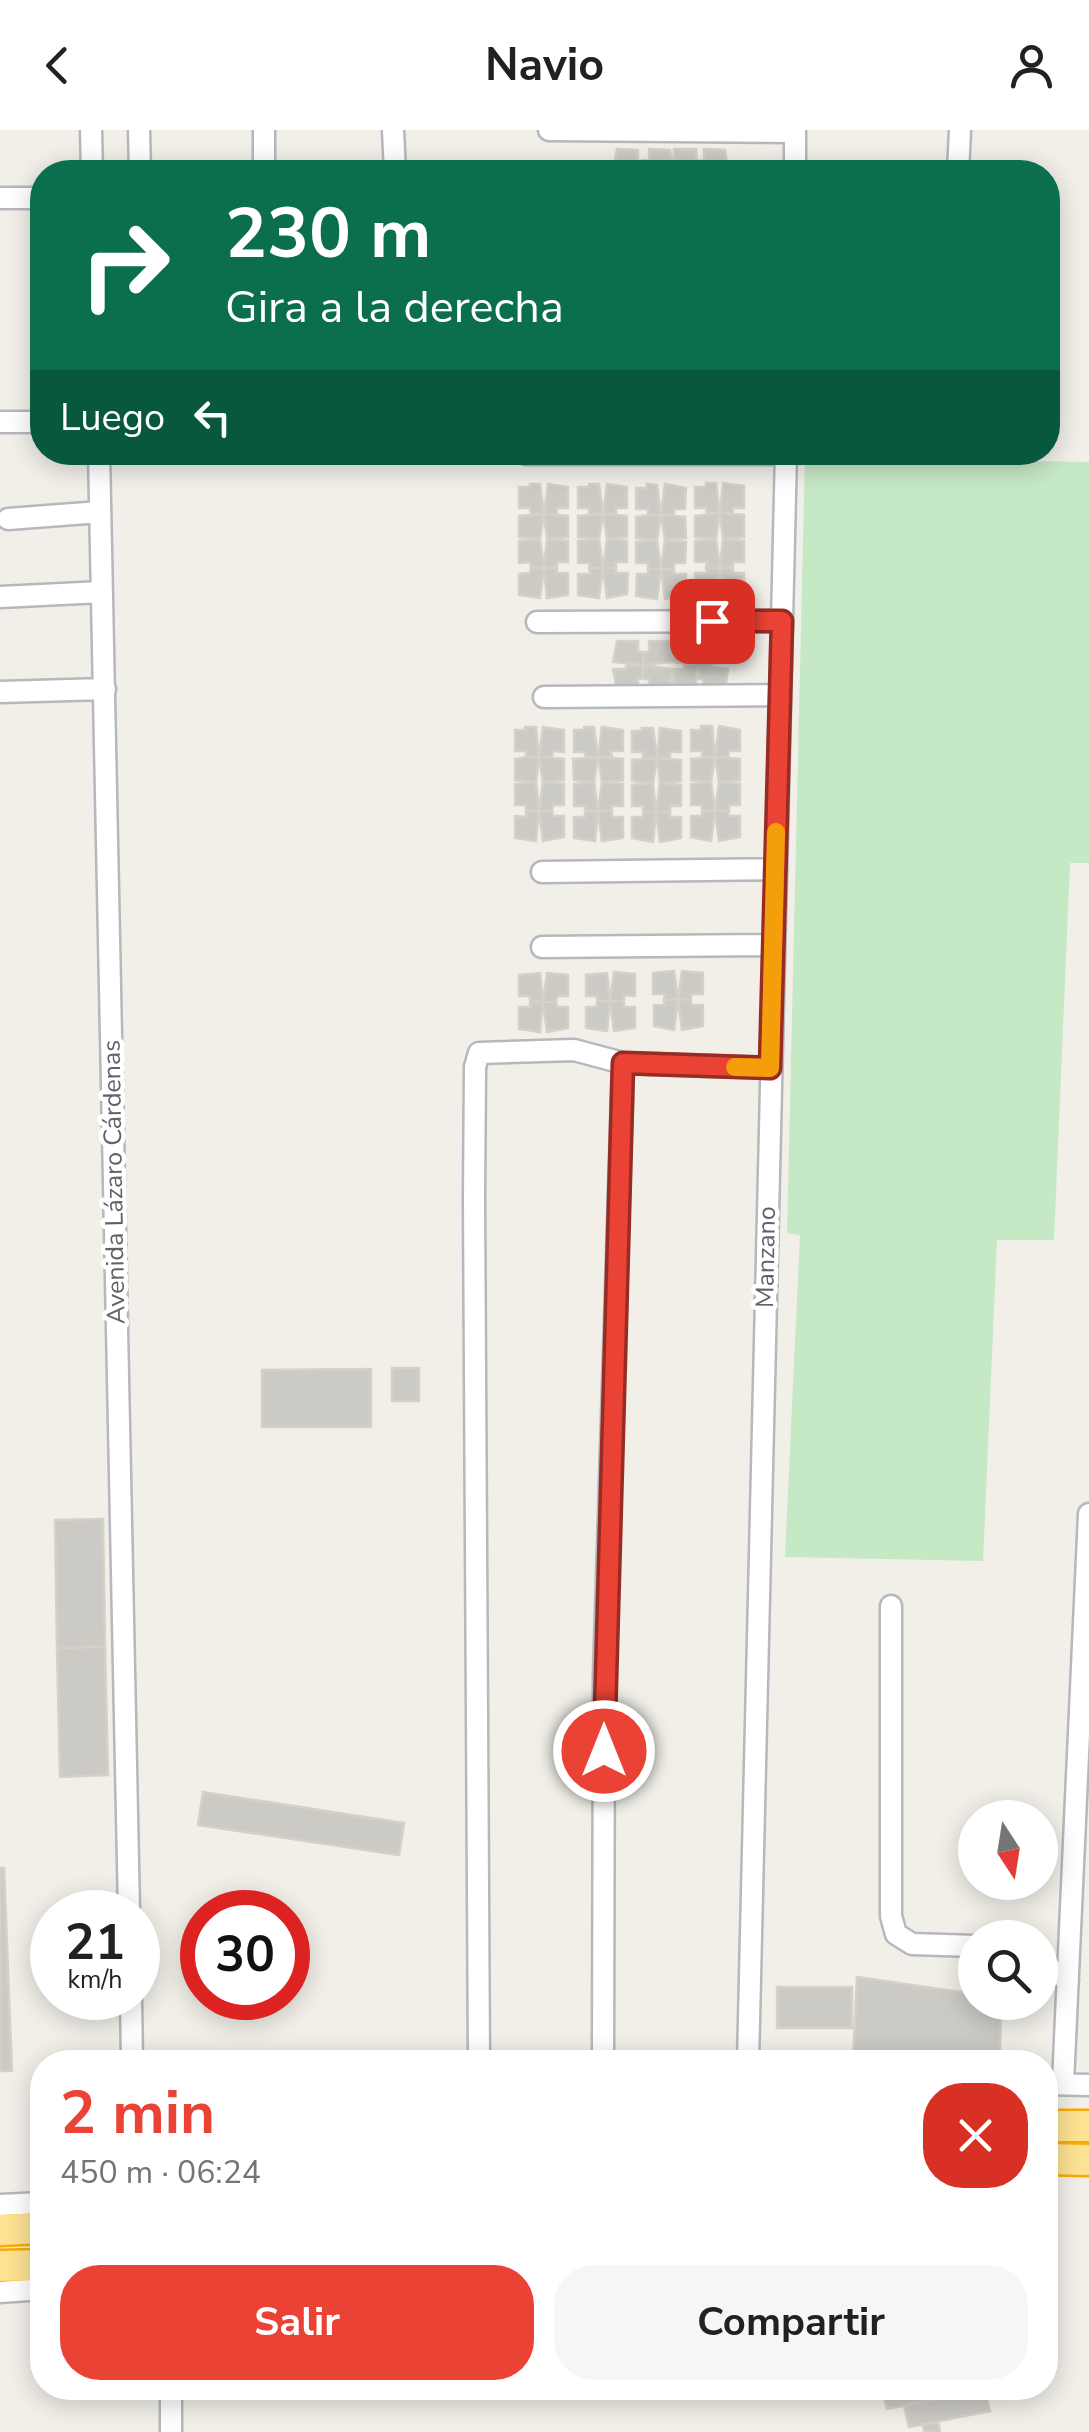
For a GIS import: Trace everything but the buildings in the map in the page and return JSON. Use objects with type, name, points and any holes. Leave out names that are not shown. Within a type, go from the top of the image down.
[{"type":"highway","points":[[1058,2126],[1089,2126]]},
{"type":"highway","points":[[1058,2159],[1089,2160]]},
{"type":"highway","points":[[0,2230],[30,2229]]},
{"type":"highway","points":[[0,2266],[30,2265]]},
{"type":"street","points":[[92,130],[92,160]]},
{"type":"street","points":[[139,130],[140,160]]},
{"type":"street","points":[[264,130],[264,160]]},
{"type":"street","points":[[394,130],[395,160]]},
{"type":"street","points":[[549,130],[795,131],[794,160]]},
{"type":"street","points":[[959,160],[960,130]]},
{"type":"street","points":[[0,198],[30,198]]},
{"type":"street","points":[[0,422],[30,422]]},
{"type":"street","name":"Avenida Lázaro Cárdenas","points":[[98,465],[129,1890]]},
{"type":"street","name":"Manzano","points":[[748,2050],[786,465]]},
{"type":"street","points":[[8,520],[100,512]]},
{"type":"street","points":[[0,597],[102,592]]},
{"type":"street","points":[[537,622],[782,621]]},
{"type":"street","points":[[0,692],[104,690]]},
{"type":"street","points":[[544,697],[780,695]]},
{"type":"street","points":[[542,872],[775,869]]},
{"type":"street","points":[[542,946],[773,945]]},
{"type":"street","points":[[479,2050],[475,1068],[479,1053],[574,1050],[623,1063],[770,1068]]},
{"type":"street","points":[[603,2050],[604,1674],[623,1063]]},
{"type":"street","points":[[1058,2054],[1068,1980],[1089,1514]]},
{"type":"street","points":[[891,1606],[891,1916],[896,1934],[912,1944],[958,1945]]},
{"type":"street","points":[[1058,1974],[1068,1980]]},
{"type":"street","points":[[131,2020],[132,2050]]},
{"type":"street","points":[[1058,2083],[1089,2085]]},
{"type":"street","points":[[0,2205],[30,2204]]},
{"type":"street","points":[[0,2292],[30,2290]]},
{"type":"street","points":[[171,2400],[171,2432]]},
{"type":"green space","points":[[1089,462],[1089,863],[1070,863],[1054,1240],[997,1240],[983,1561],[785,1557],[800,1235],[787,1233],[805,465]]},
{"type":"slow traffic","points":[[735,1067],[770,1068],[776,832]]},
{"type":"route","points":[[604,1751],[623,1063],[770,1068],[782,621],[712,621]]}]
